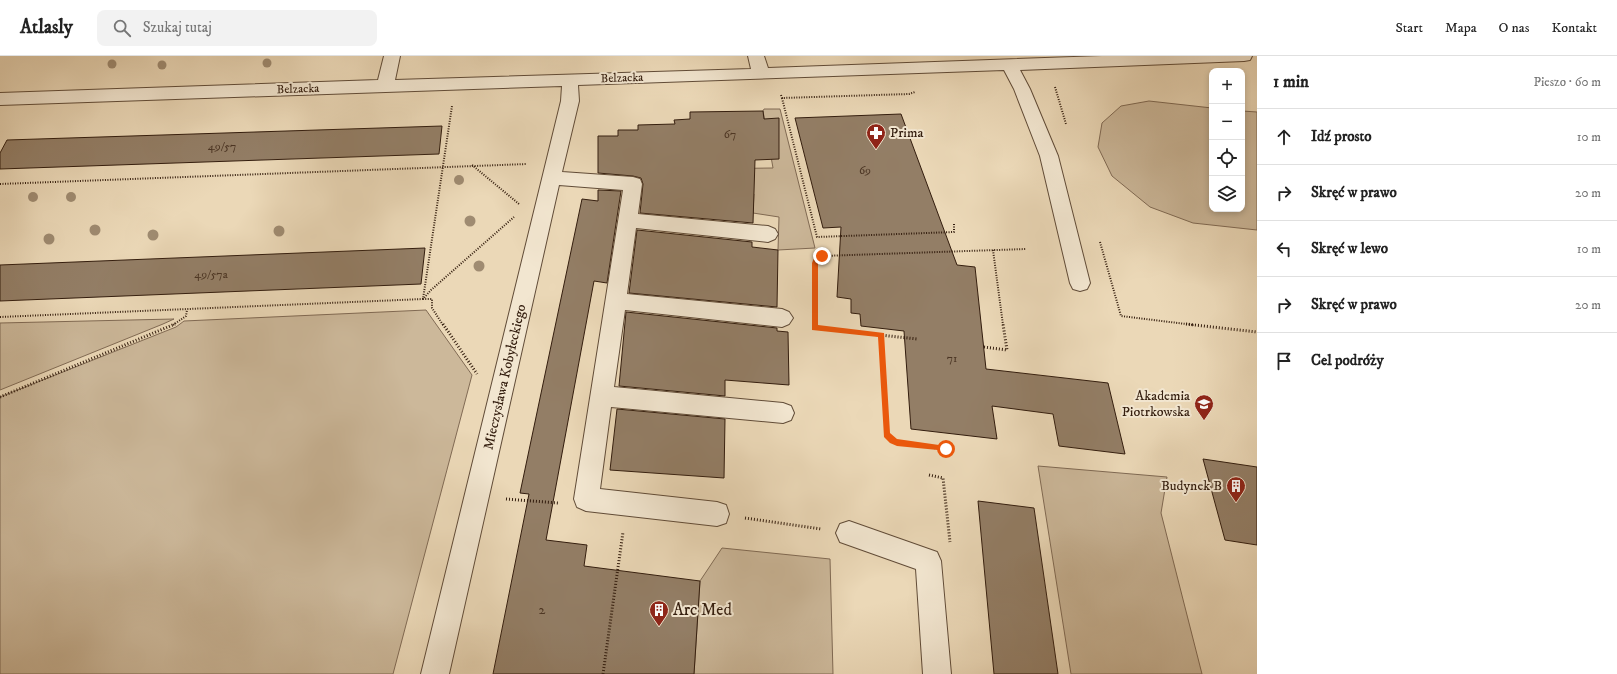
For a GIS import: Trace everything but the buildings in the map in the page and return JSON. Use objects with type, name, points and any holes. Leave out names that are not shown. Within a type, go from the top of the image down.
[{"type":"street","points":[[386,86],[392,56]]},
{"type":"street","points":[[756,56],[761,74]]},
{"type":"street","name":"Belzacka","points":[[0,99],[69,95],[761,74],[1244,56]]},
{"type":"street","points":[[1009,64],[1022,89],[1049,156],[1080,283]]},
{"type":"street","name":"Mieczysława Kobyłeckiego","points":[[436,674],[570,101],[570,80]]},
{"type":"street","points":[[552,178],[633,184],[586,499],[717,514]]},
{"type":"street","points":[[627,220],[768,234]]},
{"type":"street","points":[[616,301],[782,318]]},
{"type":"street","points":[[601,396],[782,414]]},
{"type":"street","points":[[849,533],[928,561],[936,674]]},
{"type":"path","points":[[782,98],[817,237],[954,232],[954,223]]},
{"type":"path","points":[[423,299],[452,106],[444,106]]},
{"type":"path","points":[[0,184],[528,164]]},
{"type":"path","points":[[471,165],[524,208]]},
{"type":"path","points":[[423,299],[431,290],[518,213]]},
{"type":"path","points":[[917,339],[815,328],[816,259],[822,256],[1026,249]]},
{"type":"path","points":[[984,347],[1008,350],[993,250]]},
{"type":"path","points":[[0,317],[432,299],[432,308],[480,378],[481,371]]},
{"type":"path","points":[[0,397],[171,326],[186,316],[187,310]]},
{"type":"path","points":[[1121,316],[1257,332]]},
{"type":"path","points":[[881,335],[887,434],[893,441],[946,449],[946,458]]},
{"type":"path","points":[[477,497],[580,504],[586,499]]},
{"type":"path","points":[[603,674],[627,504]]},
{"type":"path","points":[[717,514],[849,533]]},
{"type":"shaded area","points":[[1149,101],[1209,108],[1209,212],[1245,212],[1245,111],[1257,112],[1257,230],[1193,223],[1150,207],[1112,176],[1098,147],[1102,123],[1121,106]]},
{"type":"shaded area","points":[[764,109],[780,109],[815,248],[778,250],[779,217],[753,213],[754,194],[696,169],[773,168],[763,111]]},
{"type":"shaded area","points":[[426,310],[472,375],[393,674],[0,674],[0,397],[176,327],[184,321]]},
{"type":"shaded area","points":[[174,319],[163,324],[0,390],[0,323]]},
{"type":"shaded area","points":[[1038,466],[1167,477],[1161,513],[1202,674],[1071,674]]},
{"type":"shaded area","points":[[722,548],[830,559],[833,674],[694,674],[700,581]]},
{"type":"place","name":"Prima","points":[[876,150]]},
{"type":"place","name":"Akademia Piotrkowska","points":[[1204,421]]},
{"type":"place","name":"Budynek B","points":[[1236,503]]},
{"type":"place","name":"Arc Med","points":[[659,627]]},
{"type":"route","points":[[822,256],[816,259],[815,263],[815,328],[881,335],[886,430],[889,438],[897,442],[946,449]]}]
